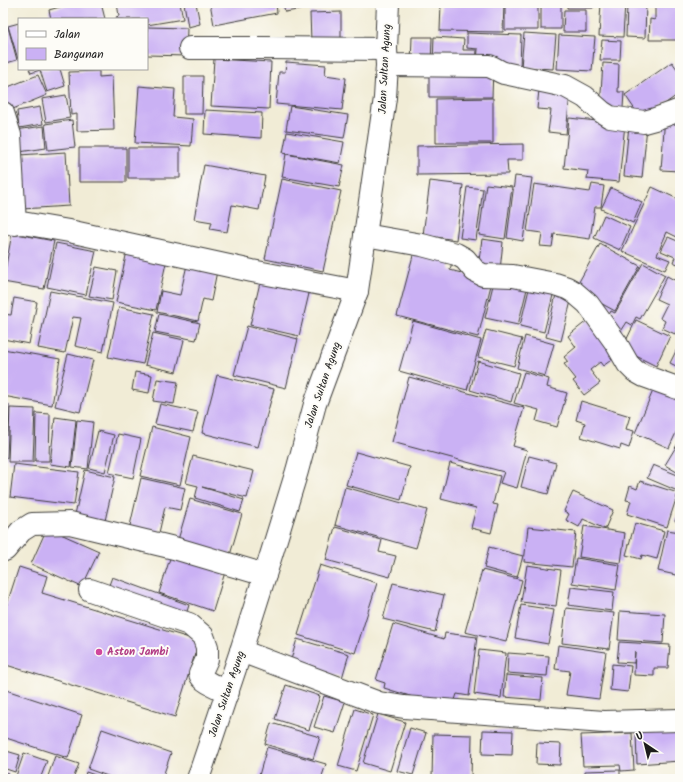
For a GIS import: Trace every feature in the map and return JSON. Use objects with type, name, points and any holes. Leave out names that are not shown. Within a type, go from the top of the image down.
[{"type":"main road","name":"Jalan Sultan Agung","points":[[198,779],[228,692],[265,575],[297,471],[314,404],[357,290],[385,98],[388,3]]},
{"type":"main road","points":[[190,48],[263,48],[489,66],[504,73],[565,86],[585,97],[610,117],[644,122],[680,110]]},
{"type":"main road","points":[[3,113],[10,135],[9,224],[22,223],[69,231],[252,271],[357,290]]},
{"type":"main road","points":[[365,235],[422,245],[456,254],[465,259],[475,271],[483,275],[513,276],[555,284],[570,290],[588,304],[616,343],[628,364],[644,376],[680,389]]},
{"type":"main road","points":[[4,553],[21,531],[32,524],[70,523],[174,548],[265,575]]},
{"type":"main road","points":[[90,590],[189,624],[203,636],[207,647],[207,659],[200,677],[228,692]]},
{"type":"main road","points":[[241,651],[379,703],[404,707],[604,722],[680,720]]},
{"type":"building","points":[[69,3],[101,3],[105,18],[51,18],[49,10],[70,4]]},
{"type":"building","points":[[117,3],[180,3],[183,19],[148,25],[148,18],[116,18],[119,16]]},
{"type":"building","points":[[184,3],[196,3],[200,24],[188,27]]},
{"type":"building","points":[[210,3],[276,3],[277,13],[214,25]]},
{"type":"building","points":[[283,3],[335,3],[335,4],[285,12]]},
{"type":"building","points":[[441,3],[504,3],[503,32],[440,31]]},
{"type":"building","points":[[505,3],[538,3],[538,30],[505,30]]},
{"type":"building","points":[[541,3],[561,3],[561,29],[541,29]]},
{"type":"building","points":[[567,3],[594,3],[593,8],[567,8]]},
{"type":"building","points":[[601,3],[625,3],[623,37],[599,36]]},
{"type":"building","points":[[627,3],[646,3],[645,38],[626,37]]},
{"type":"building","points":[[655,3],[680,3],[680,40],[649,40],[650,19],[655,20]]},
{"type":"building","points":[[564,10],[586,10],[586,32],[563,32]]},
{"type":"building","points":[[341,12],[341,39],[311,41],[310,13]]},
{"type":"building","points":[[18,23],[18,59],[8,26]]},
{"type":"building","points":[[8,27],[17,60],[3,64],[3,28]]},
{"type":"building","points":[[148,27],[187,28],[186,56],[148,55]]},
{"type":"building","points":[[467,33],[521,35],[520,69],[477,63],[478,49],[467,48]]},
{"type":"building","points":[[524,33],[556,35],[553,69],[521,67]]},
{"type":"building","points":[[559,35],[595,37],[592,71],[557,69]]},
{"type":"building","points":[[412,37],[432,37],[431,64],[411,64]]},
{"type":"building","points":[[434,37],[464,39],[463,50],[477,50],[476,66],[433,64]]},
{"type":"building","points":[[602,40],[621,41],[620,60],[600,60]]},
{"type":"building","points":[[214,59],[271,62],[269,109],[211,106]]},
{"type":"building","points":[[286,62],[326,65],[325,75],[346,78],[342,110],[276,104],[279,72],[285,72]]},
{"type":"building","points":[[672,62],[680,73],[680,93],[642,120],[625,95]]},
{"type":"building","points":[[603,63],[619,64],[618,92],[624,92],[623,108],[600,107]]},
{"type":"building","points":[[429,68],[493,68],[492,97],[429,97]]},
{"type":"building","points":[[30,70],[40,70],[31,73]]},
{"type":"building","points":[[40,70],[60,70],[65,86],[47,92]]},
{"type":"building","points":[[99,71],[99,77],[112,76],[114,130],[77,131],[77,114],[71,115],[69,72]]},
{"type":"building","points":[[38,75],[47,95],[8,111],[3,99],[3,89]]},
{"type":"building","points":[[184,76],[203,76],[202,114],[184,114]]},
{"type":"building","points":[[139,86],[175,89],[173,117],[193,119],[191,146],[135,143]]},
{"type":"building","points":[[539,90],[570,93],[566,134],[548,132],[551,110],[537,109]]},
{"type":"building","points":[[66,95],[70,118],[46,122],[42,99]]},
{"type":"building","points":[[493,98],[493,143],[436,143],[436,99]]},
{"type":"building","points":[[290,106],[348,115],[344,138],[286,130]]},
{"type":"building","points":[[40,107],[43,124],[19,128],[17,111]]},
{"type":"building","points":[[205,110],[262,113],[261,138],[204,134]]},
{"type":"building","points":[[665,116],[680,117],[679,171],[661,170]]},
{"type":"building","points":[[569,118],[625,124],[619,182],[587,179],[588,171],[564,168]]},
{"type":"building","points":[[72,120],[75,147],[48,150],[45,124]]},
{"type":"building","points":[[629,125],[647,126],[642,178],[624,176]]},
{"type":"building","points":[[44,126],[46,148],[19,152],[16,130]]},
{"type":"building","points":[[287,132],[344,142],[340,163],[283,153]]},
{"type":"building","points":[[523,144],[523,160],[507,160],[508,174],[417,175],[417,146]]},
{"type":"building","points":[[79,148],[126,148],[126,182],[79,182]]},
{"type":"building","points":[[128,148],[180,148],[180,178],[128,178]]},
{"type":"building","points":[[66,152],[69,206],[22,209],[19,155]]},
{"type":"building","points":[[286,154],[344,165],[339,187],[282,177]]},
{"type":"building","points":[[204,165],[265,176],[259,210],[232,205],[227,232],[210,229],[212,222],[194,219]]},
{"type":"building","points":[[515,176],[532,178],[523,241],[507,238]]},
{"type":"building","points":[[282,179],[341,191],[323,271],[265,259]]},
{"type":"building","points":[[430,181],[463,185],[456,240],[423,235]]},
{"type":"building","points":[[486,184],[512,187],[505,239],[479,235]]},
{"type":"building","points":[[534,184],[590,192],[592,184],[604,186],[601,207],[595,207],[590,239],[554,234],[552,247],[540,246],[542,233],[527,231]]},
{"type":"building","points":[[467,187],[483,189],[476,240],[460,238]]},
{"type":"building","points":[[652,187],[680,200],[680,229],[677,237],[667,232],[657,255],[670,260],[665,270],[622,251]]},
{"type":"building","points":[[611,188],[642,202],[633,223],[601,209]]},
{"type":"building","points":[[604,215],[630,227],[620,250],[594,238]]},
{"type":"building","points":[[12,233],[54,241],[44,289],[3,282]]},
{"type":"building","points":[[668,237],[680,242],[680,265],[673,262],[675,257],[661,251]]},
{"type":"building","points":[[482,239],[503,242],[500,270],[478,267]]},
{"type":"building","points":[[56,243],[96,251],[86,295],[47,287]]},
{"type":"building","points":[[600,244],[640,266],[615,311],[575,289]]},
{"type":"building","points":[[415,248],[453,258],[450,270],[492,281],[478,337],[397,316]]},
{"type":"building","points":[[127,251],[167,258],[156,310],[116,302]]},
{"type":"building","points":[[643,263],[665,275],[640,319],[636,317],[632,325],[627,322],[620,333],[604,324],[611,311],[615,313]]},
{"type":"building","points":[[187,265],[217,271],[211,301],[203,299],[198,321],[157,312],[161,291],[180,295]]},
{"type":"building","points":[[96,267],[117,271],[112,300],[89,296]]},
{"type":"building","points":[[262,274],[311,285],[299,336],[250,325]]},
{"type":"building","points":[[667,276],[680,283],[680,323],[675,334],[662,328],[665,321],[660,318],[667,304],[656,299]]},
{"type":"building","points":[[495,277],[528,285],[518,325],[485,318]]},
{"type":"building","points":[[530,285],[554,291],[544,332],[520,326]]},
{"type":"building","points":[[557,290],[573,293],[561,341],[546,337]]},
{"type":"building","points":[[50,291],[113,303],[103,352],[75,346],[81,318],[73,317],[65,353],[38,348]]},
{"type":"building","points":[[14,298],[37,302],[29,344],[3,339],[3,314],[11,315]]},
{"type":"building","points":[[119,307],[154,314],[143,364],[108,357]]},
{"type":"building","points":[[159,314],[200,323],[196,340],[155,332]]},
{"type":"building","points":[[588,320],[621,353],[603,366],[600,362],[590,370],[600,383],[584,395],[573,381],[576,379],[564,364],[568,362],[564,357],[576,347],[568,336]]},
{"type":"building","points":[[636,320],[670,336],[656,366],[622,349]]},
{"type":"building","points":[[413,321],[481,340],[467,390],[399,371]]},
{"type":"building","points":[[247,326],[298,339],[286,388],[234,375]]},
{"type":"building","points":[[486,330],[522,339],[514,366],[478,357]]},
{"type":"building","points":[[153,333],[184,340],[176,372],[145,365]]},
{"type":"building","points":[[525,336],[554,344],[545,376],[517,368]]},
{"type":"building","points":[[680,343],[680,368],[670,363]]},
{"type":"building","points":[[3,349],[60,359],[52,405],[3,396]]},
{"type":"building","points":[[68,354],[93,360],[80,412],[55,406]]},
{"type":"building","points":[[478,361],[519,373],[511,402],[470,390]]},
{"type":"building","points":[[135,372],[152,375],[149,393],[132,390]]},
{"type":"building","points":[[524,372],[549,379],[547,387],[567,393],[557,427],[536,421],[539,410],[514,403]]},
{"type":"building","points":[[217,375],[274,389],[258,447],[202,433]]},
{"type":"building","points":[[409,377],[524,408],[513,446],[527,450],[517,488],[500,483],[504,472],[392,442]]},
{"type":"building","points":[[157,379],[178,382],[174,404],[153,401]]},
{"type":"building","points":[[655,386],[680,397],[680,424],[669,448],[635,433]]},
{"type":"building","points":[[581,401],[630,416],[626,429],[634,431],[629,448],[621,445],[620,449],[581,437],[585,423],[576,420]]},
{"type":"building","points":[[160,404],[198,412],[193,432],[155,424]]},
{"type":"building","points":[[3,405],[9,405],[7,458],[3,458]]},
{"type":"building","points":[[10,408],[35,409],[33,462],[8,462]]},
{"type":"building","points":[[36,413],[50,414],[49,461],[35,461]]},
{"type":"building","points":[[55,417],[76,420],[71,467],[50,464]]},
{"type":"building","points":[[77,420],[93,422],[88,469],[72,467]]},
{"type":"building","points":[[152,427],[191,437],[180,485],[140,476]]},
{"type":"building","points":[[98,431],[114,435],[105,472],[89,468]]},
{"type":"building","points":[[118,434],[141,439],[133,478],[109,473]]},
{"type":"building","points":[[680,440],[680,474],[665,465]]},
{"type":"building","points":[[356,452],[410,467],[401,500],[346,485]]},
{"type":"building","points":[[193,456],[254,471],[247,498],[202,487],[244,500],[240,512],[195,498],[198,486],[186,483]]},
{"type":"building","points":[[529,456],[556,463],[548,494],[521,487]]},
{"type":"building","points":[[450,463],[500,476],[493,504],[498,505],[491,533],[471,528],[476,508],[441,499]]},
{"type":"building","points":[[14,464],[79,472],[74,505],[10,497]]},
{"type":"building","points":[[653,465],[680,476],[680,492],[647,478]]},
{"type":"building","points":[[85,470],[115,477],[104,525],[74,519]]},
{"type":"building","points":[[141,478],[185,488],[180,510],[165,507],[158,537],[129,530]]},
{"type":"building","points":[[640,481],[678,493],[667,527],[627,514],[631,501],[626,500],[630,486],[637,489]]},
{"type":"building","points":[[345,487],[427,510],[416,548],[335,525]]},
{"type":"building","points":[[573,492],[613,510],[605,529],[583,519],[579,527],[566,520],[569,514],[564,511]]},
{"type":"building","points":[[190,499],[242,514],[230,555],[178,540]]},
{"type":"building","points":[[680,510],[680,523],[675,521]]},
{"type":"building","points":[[635,523],[664,531],[657,559],[642,555],[641,559],[626,555]]},
{"type":"building","points":[[584,526],[625,533],[621,563],[579,557]]},
{"type":"building","points":[[335,527],[382,540],[379,552],[396,556],[390,577],[326,560]]},
{"type":"building","points":[[528,527],[576,532],[572,567],[524,562]]},
{"type":"building","points":[[47,528],[99,551],[82,587],[31,564]]},
{"type":"building","points":[[667,530],[680,532],[680,576],[658,571]]},
{"type":"building","points":[[489,547],[523,556],[517,577],[484,568]]},
{"type":"building","points":[[172,552],[226,569],[213,611],[159,593]]},
{"type":"building","points":[[576,558],[620,565],[616,590],[572,583]]},
{"type":"building","points":[[320,565],[377,583],[355,653],[298,635]]},
{"type":"building","points":[[527,565],[561,570],[556,606],[521,602]]},
{"type":"building","name":"Aston Jambi","points":[[19,567],[47,576],[42,593],[199,641],[175,717],[3,664],[3,616]]},
{"type":"building","points":[[482,570],[522,580],[506,642],[465,632]]},
{"type":"building","points":[[112,577],[189,605],[184,621],[106,593]]},
{"type":"building","points":[[393,583],[444,595],[435,632],[383,619]]},
{"type":"building","points":[[571,587],[614,592],[612,611],[568,605]]},
{"type":"building","points":[[521,605],[554,610],[548,644],[515,638]]},
{"type":"building","points":[[566,608],[614,613],[609,649],[562,643]]},
{"type":"building","points":[[620,611],[665,614],[663,643],[618,640]]},
{"type":"building","points":[[393,624],[444,639],[445,633],[477,637],[469,696],[457,694],[452,709],[384,688],[385,683],[376,680]]},
{"type":"building","points":[[297,639],[349,654],[342,678],[290,663]]},
{"type":"building","points":[[619,642],[670,645],[668,668],[654,668],[654,676],[634,675],[635,651],[634,663],[617,662]]},
{"type":"building","points":[[558,645],[606,652],[599,699],[566,695],[570,671],[555,669]]},
{"type":"building","points":[[479,650],[506,653],[501,698],[474,694]]},
{"type":"building","points":[[508,653],[549,656],[547,676],[507,673]]},
{"type":"building","points":[[612,664],[631,666],[628,692],[610,690]]},
{"type":"building","points":[[506,675],[543,678],[541,700],[504,697]]},
{"type":"building","points":[[286,685],[320,696],[309,730],[275,719]]},
{"type":"building","points":[[3,689],[82,715],[68,758],[3,737]]},
{"type":"building","points":[[324,696],[345,702],[335,733],[314,727]]},
{"type":"building","points":[[355,709],[373,715],[356,771],[338,766]]},
{"type":"building","points":[[378,714],[405,722],[390,771],[363,763]]},
{"type":"building","points":[[271,723],[320,737],[313,759],[265,744]]},
{"type":"building","points":[[410,728],[426,733],[413,775],[397,771]]},
{"type":"building","points":[[102,729],[171,753],[162,779],[116,779],[88,769]]},
{"type":"building","points":[[680,729],[680,761],[637,764],[636,732]]},
{"type":"building","points":[[483,730],[513,731],[512,755],[482,754]]},
{"type":"building","points":[[632,733],[634,770],[621,771],[620,765],[583,766],[581,735]]},
{"type":"building","points":[[433,734],[472,735],[471,779],[432,778]]},
{"type":"building","points":[[537,743],[561,744],[560,765],[536,764]]},
{"type":"building","points":[[267,747],[326,764],[321,779],[258,779]]},
{"type":"building","points":[[3,750],[20,755],[15,772],[3,768]]},
{"type":"building","points":[[24,753],[47,761],[40,779],[15,779]]},
{"type":"building","points":[[55,756],[79,764],[73,779],[47,779]]},
{"type":"building","points":[[620,770],[620,779],[585,779],[585,771]]},
{"type":"building","points":[[3,771],[9,774],[6,779],[3,779]]},
{"type":"building","points":[[86,772],[107,779],[84,779]]},
{"type":"place","name":"Aston Jambi","points":[[99,652]]}]
